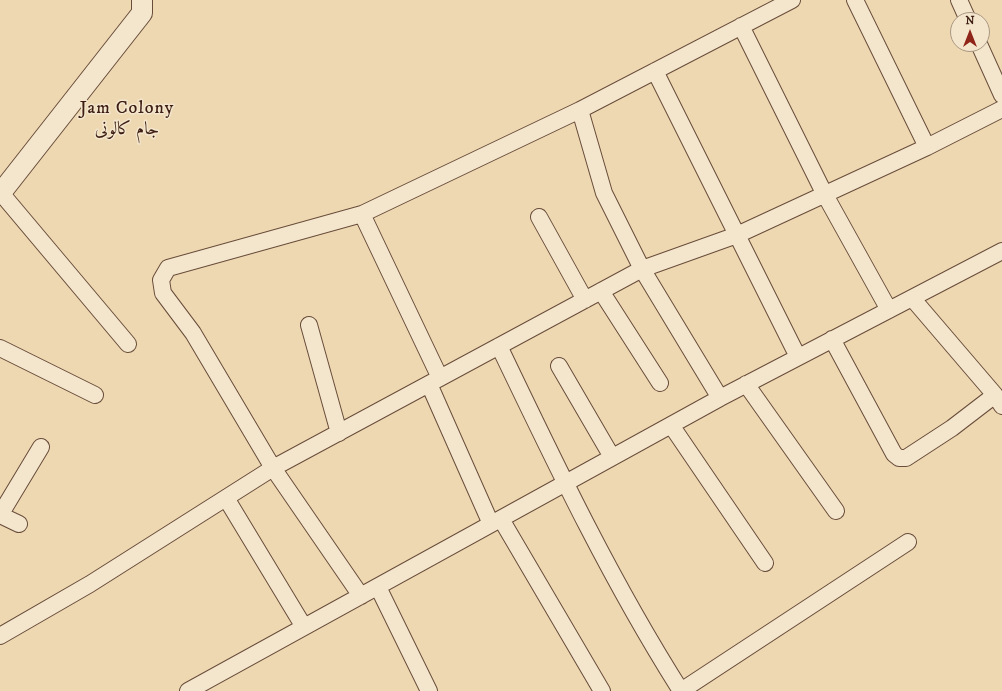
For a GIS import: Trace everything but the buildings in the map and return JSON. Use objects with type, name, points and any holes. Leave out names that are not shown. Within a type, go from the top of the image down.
[{"type":"street","points":[[128,344],[0,194],[142,13],[142,0]]},
{"type":"street","points":[[361,596],[273,468],[193,333],[163,293],[161,280],[168,268],[362,214],[580,110],[792,0]]},
{"type":"street","points":[[855,0],[927,147]]},
{"type":"street","points":[[959,0],[964,12]]},
{"type":"street","points":[[741,26],[824,193],[889,310]]},
{"type":"street","points":[[983,52],[1002,96]]},
{"type":"street","points":[[655,71],[798,357]]},
{"type":"street","points":[[0,636],[90,584],[273,468],[642,269],[737,235],[824,193],[927,147],[1002,109]]},
{"type":"street","points":[[580,110],[604,193],[642,269],[720,398]]},
{"type":"street","points":[[362,214],[496,521],[602,691]]},
{"type":"street","points":[[539,217],[585,300]]},
{"type":"street","points":[[188,691],[212,685],[304,627],[612,457],[746,384],[1002,251]]},
{"type":"street","points":[[601,291],[660,383]]},
{"type":"street","points":[[832,339],[894,454],[899,458],[906,458],[952,428],[998,401],[912,298]]},
{"type":"street","points":[[309,325],[338,433]]},
{"type":"street","points":[[499,346],[565,483],[657,653],[681,691],[908,542]]},
{"type":"street","points":[[0,348],[95,395]]},
{"type":"street","points":[[558,366],[612,457]]},
{"type":"street","points":[[746,384],[836,511]]},
{"type":"street","points":[[671,425],[765,564]]},
{"type":"street","points":[[19,524],[0,515],[41,446]]},
{"type":"street","points":[[226,498],[304,627]]},
{"type":"street","points":[[378,587],[429,691]]},
{"type":"district","name":"Jam Colony جام کالونی","points":[[127,119]]}]
